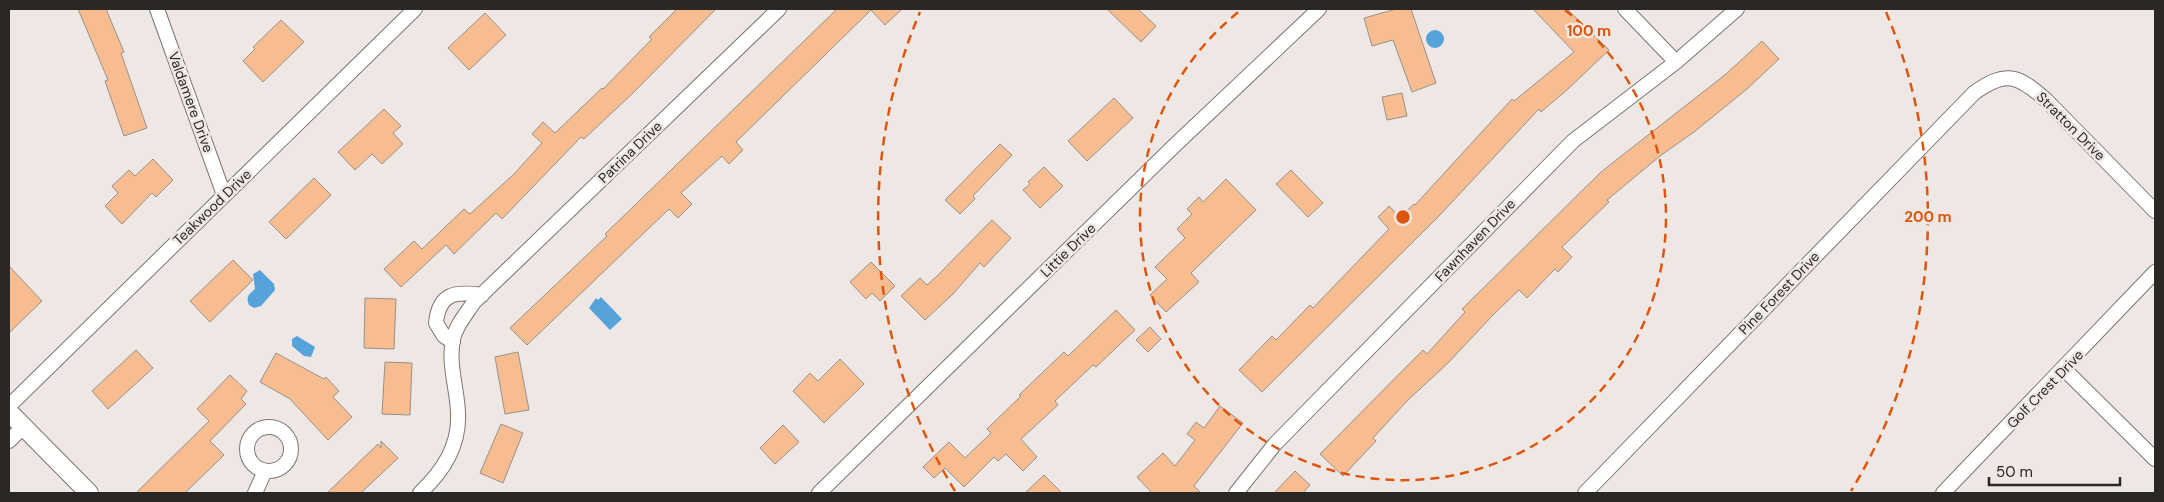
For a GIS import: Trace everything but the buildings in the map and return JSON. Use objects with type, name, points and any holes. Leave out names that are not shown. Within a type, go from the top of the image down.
[{"type":"street","name":"Valdamere Drive","points":[[157,9],[224,195]]},
{"type":"street","name":"Teakwood Drive","points":[[9,406],[415,9]]},
{"type":"street","name":"Patrina Drive","points":[[420,493],[437,476],[456,442],[458,413],[454,385],[453,342],[458,326],[474,302],[779,9]]},
{"type":"street","name":"Littie Drive","points":[[819,493],[1174,146],[1319,9]]},
{"type":"street","points":[[1625,9],[1676,62]]},
{"type":"street","name":"Fawnhaven Drive","points":[[1236,493],[1275,444],[1573,141],[1676,62],[1737,9]]},
{"type":"street","name":"Stratton Drive","points":[[1974,94],[1992,81],[1998,80],[2012,78],[2029,85],[2155,211]]},
{"type":"street","name":"Pine Forest Drive","points":[[1585,493],[1974,94]]},
{"type":"street","name":"Golf Crest Drive","points":[[1943,493],[2146,284],[2155,272]]},
{"type":"street","points":[[453,342],[444,336],[436,323],[440,303],[451,295],[466,292],[482,295]]},
{"type":"street","points":[[2064,369],[2155,459]]},
{"type":"street","points":[[9,412],[89,493]]},
{"type":"street","points":[[9,442],[23,427]]},
{"type":"street","points":[[255,493],[265,472]]},
{"type":"water","points":[[1431,30],[1439,30],[1444,35],[1442,46],[1431,48],[1426,43],[1426,35]]},
{"type":"water","points":[[260,270],[274,284],[275,290],[261,306],[254,308],[249,305],[248,297],[255,289],[253,274]]},
{"type":"water","points":[[601,297],[622,319],[610,330],[589,308],[596,298],[598,300]]},
{"type":"water","points":[[297,336],[315,347],[311,357],[304,356],[292,346],[292,339]]}]
